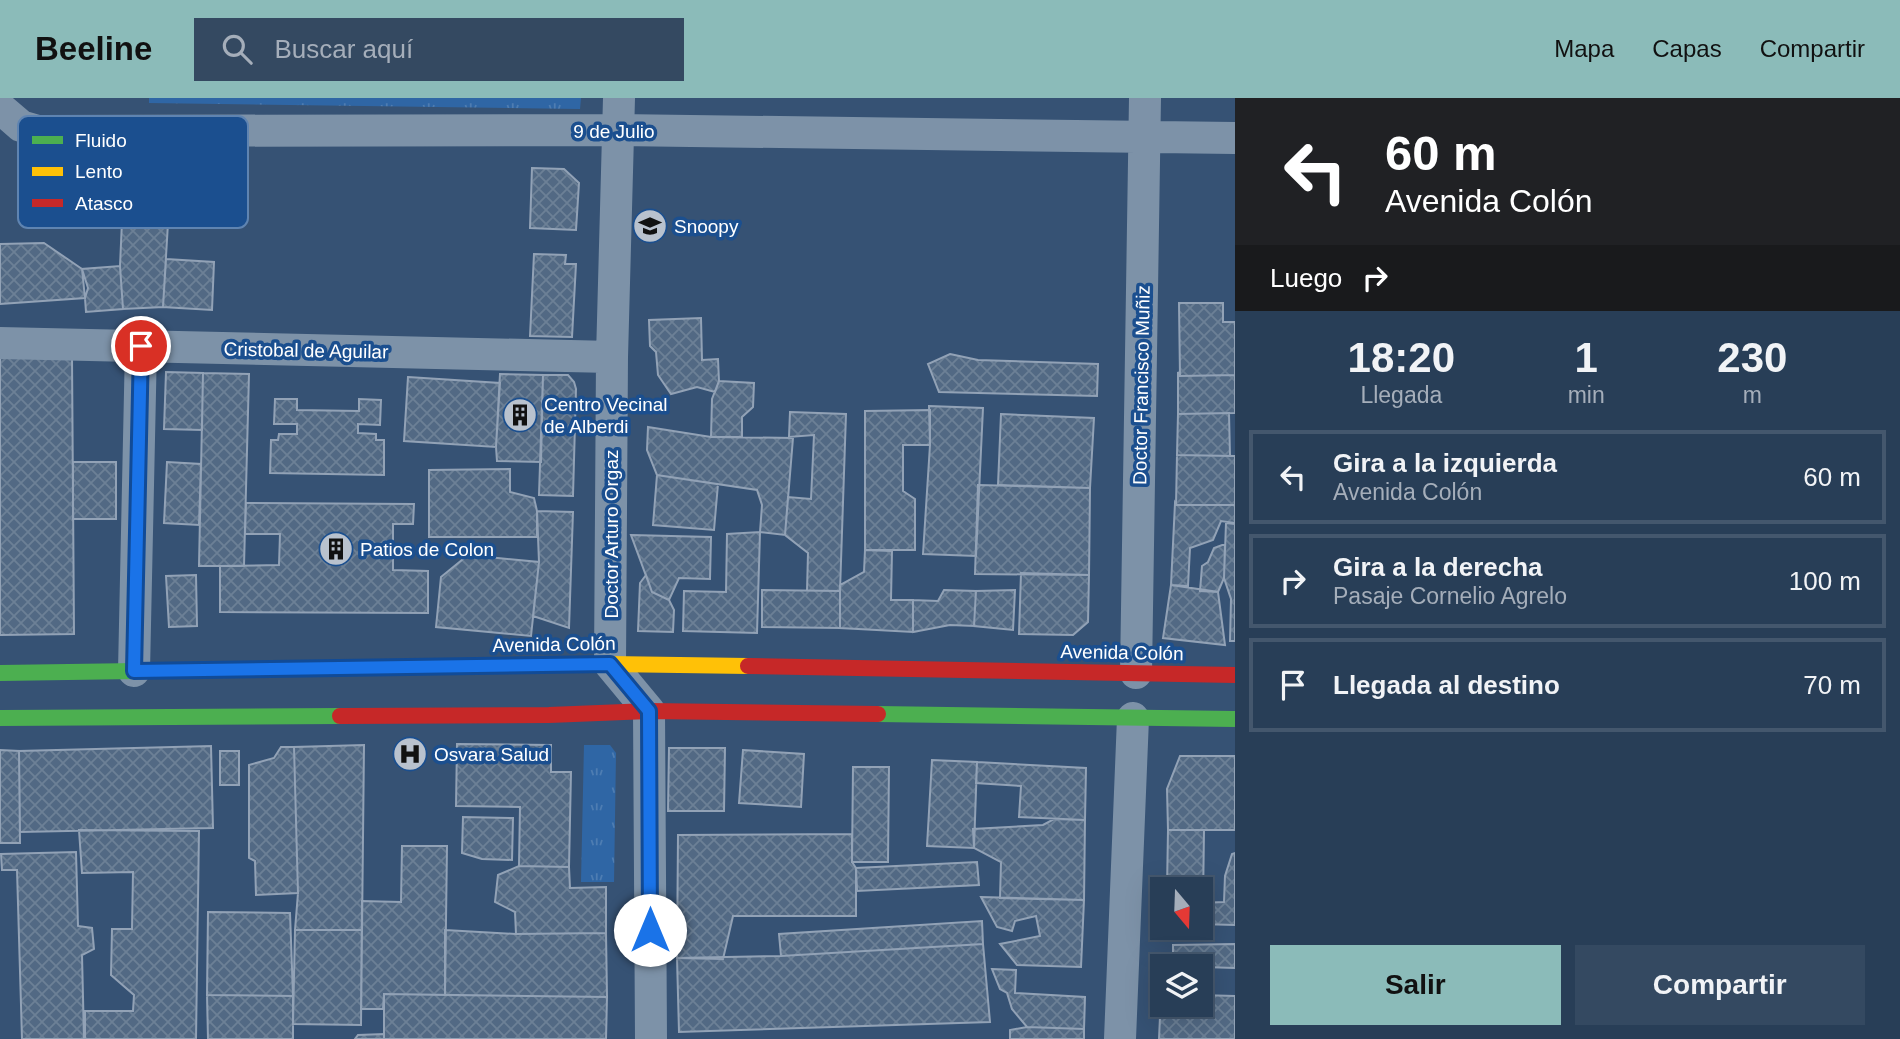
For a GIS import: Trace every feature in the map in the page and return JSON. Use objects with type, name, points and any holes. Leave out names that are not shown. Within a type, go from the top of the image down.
[{"type":"main road","name":"Avenida Colón","points":[[0,673],[610,664],[1235,675]]},
{"type":"main road","points":[[0,718],[536,715],[649,711],[1235,719]]},
{"type":"street","name":"Doctor Arturo Orgaz","points":[[610,664],[612,357],[618,98]]},
{"type":"street","name":"Doctor Francisco Muñiz","points":[[1136,673],[1146,98]]},
{"type":"street","name":"9 de Julio","points":[[0,108],[18,123]]},
{"type":"street","name":"9 de Julio","points":[[248,131],[618,130],[1235,138]]},
{"type":"street","name":"Cristobal de Aguilar","points":[[0,342],[612,357]]},
{"type":"street","points":[[134,671],[141,346]]},
{"type":"street","points":[[610,664],[649,711],[651,1039]]},
{"type":"street","points":[[1120,1039],[1133,718]]},
{"type":"green space","points":[[149,98],[581,98],[580,109],[149,103]]},
{"type":"green space","points":[[584,745],[610,745],[616,753],[614,882],[581,882]]},
{"type":"building","points":[[532,168],[564,169],[579,183],[576,230],[530,228]]},
{"type":"building","points":[[122,228],[168,228],[163,307],[123,309],[120,266]]},
{"type":"building","points":[[44,243],[82,269],[85,298],[0,304],[0,244]]},
{"type":"building","points":[[534,254],[566,255],[565,264],[576,264],[572,337],[530,336]]},
{"type":"building","points":[[166,259],[214,262],[212,310],[163,307]]},
{"type":"building","points":[[120,266],[123,309],[86,312],[85,298],[88,288],[82,269]]},
{"type":"building","points":[[1179,303],[1223,303],[1223,322],[1235,322],[1235,375],[1180,376]]},
{"type":"building","points":[[701,318],[702,360],[718,359],[719,381],[715,392],[697,387],[671,394],[658,375],[656,352],[650,346],[649,320]]},
{"type":"building","points":[[950,354],[978,360],[1098,364],[1097,396],[939,392],[928,364]]},
{"type":"building","points":[[72,357],[74,634],[0,635],[0,358]]},
{"type":"building","points":[[166,372],[203,373],[202,430],[164,429]]},
{"type":"building","points":[[1178,372],[1180,376],[1235,375],[1235,413],[1178,414]]},
{"type":"building","points":[[203,373],[249,374],[244,566],[199,566]]},
{"type":"building","name":"Centro Vecinal de Alberdi","points":[[500,374],[543,375],[541,462],[497,461]]},
{"type":"building","points":[[543,375],[568,375],[576,389],[573,496],[539,495]]},
{"type":"building","points":[[408,377],[500,383],[496,447],[404,441]]},
{"type":"building","points":[[719,381],[754,383],[753,407],[742,417],[742,437],[711,437],[712,399]]},
{"type":"building","points":[[275,399],[297,399],[297,410],[359,411],[359,399],[381,400],[380,425],[358,424],[358,433],[376,434],[376,440],[384,440],[384,475],[270,473],[271,440],[278,440],[279,434],[297,434],[297,424],[274,424]]},
{"type":"building","points":[[929,406],[983,408],[976,556],[923,554],[930,445]]},
{"type":"building","points":[[930,410],[930,445],[903,445],[903,491],[915,499],[915,550],[865,550],[865,411]]},
{"type":"building","points":[[790,412],[846,414],[840,591],[807,591],[808,553],[785,535],[788,497],[811,499],[814,435],[789,437]]},
{"type":"building","points":[[1229,413],[1230,456],[1177,455],[1178,414]]},
{"type":"building","points":[[1001,414],[1094,418],[1090,488],[998,485]]},
{"type":"building","points":[[648,427],[711,437],[793,438],[785,535],[760,532],[762,505],[757,490],[657,475],[647,450]]},
{"type":"building","points":[[1177,455],[1235,456],[1235,505],[1176,505]]},
{"type":"building","points":[[73,462],[116,462],[116,519],[73,519]]},
{"type":"building","points":[[167,462],[201,464],[199,525],[164,523]]},
{"type":"building","points":[[510,469],[510,492],[534,498],[537,537],[429,537],[429,470]]},
{"type":"building","points":[[657,475],[718,484],[714,530],[653,525]]},
{"type":"building","points":[[978,485],[1090,488],[1089,575],[975,574]]},
{"type":"building","name":"Patios de Colon","points":[[246,503],[414,504],[413,524],[393,524],[393,570],[428,571],[428,613],[220,612],[220,566],[279,565],[280,534],[245,534]]},
{"type":"building","points":[[1175,503],[1235,505],[1235,523],[1221,521],[1213,540],[1190,548],[1188,586],[1171,585]]},
{"type":"building","points":[[537,511],[573,512],[569,628],[533,616],[539,562]]},
{"type":"building","points":[[1226,523],[1235,524],[1235,641],[1230,641],[1231,599],[1224,578]]},
{"type":"building","points":[[760,532],[757,633],[683,631],[684,591],[726,592],[727,534]]},
{"type":"building","points":[[631,535],[711,537],[710,579],[679,578],[669,600],[652,592]]},
{"type":"building","points":[[1225,544],[1224,578],[1218,592],[1200,591],[1202,566],[1208,562],[1214,548]]},
{"type":"building","points":[[865,550],[892,551],[891,600],[913,600],[913,632],[840,628],[840,585],[864,572]]},
{"type":"building","points":[[468,555],[539,562],[531,636],[436,627],[441,577]]},
{"type":"building","points":[[1021,573],[1089,575],[1088,622],[1073,635],[1019,634]]},
{"type":"building","points":[[196,575],[197,626],[169,627],[166,576]]},
{"type":"building","points":[[646,575],[652,592],[669,600],[674,610],[673,632],[638,631],[640,583]]},
{"type":"building","points":[[1171,585],[1218,592],[1225,645],[1163,638]]},
{"type":"building","points":[[762,590],[840,591],[840,628],[762,627]]},
{"type":"building","points":[[944,590],[976,591],[974,626],[950,625],[913,632],[913,600],[938,601]]},
{"type":"building","points":[[1015,590],[1013,630],[974,626],[976,591]]},
{"type":"building","points":[[457,744],[551,745],[551,772],[571,772],[569,867],[519,866],[520,807],[456,806]]},
{"type":"building","points":[[364,745],[362,930],[295,930],[298,893],[294,747]]},
{"type":"building","points":[[211,746],[213,828],[20,832],[19,751]]},
{"type":"building","points":[[281,747],[294,747],[298,893],[256,895],[255,861],[249,858],[249,765],[274,758]]},
{"type":"building","points":[[669,748],[725,748],[724,811],[668,811]]},
{"type":"building","points":[[0,750],[19,751],[20,843],[0,843]]},
{"type":"building","points":[[743,750],[804,754],[801,807],[739,803]]},
{"type":"building","points":[[220,751],[239,751],[239,785],[220,785]]},
{"type":"building","points":[[1180,756],[1235,756],[1235,830],[1168,830],[1167,789]]},
{"type":"building","points":[[932,760],[977,762],[974,848],[927,846]]},
{"type":"building","points":[[977,762],[1086,768],[1085,820],[1019,817],[1021,786],[976,783]]},
{"type":"building","points":[[853,767],[889,767],[888,862],[852,862]]},
{"type":"building","points":[[463,817],[513,818],[512,860],[482,859],[462,853]]},
{"type":"building","points":[[1054,819],[1085,820],[1084,900],[1000,898],[1001,862],[974,848],[973,829],[1043,825]]},
{"type":"building","points":[[79,830],[199,831],[196,1039],[85,1039],[85,1011],[133,1011],[134,995],[111,975],[112,929],[132,929],[133,872],[82,873]]},
{"type":"building","points":[[1168,830],[1204,830],[1203,877],[1167,877]]},
{"type":"building","points":[[852,834],[852,862],[856,868],[856,916],[733,916],[723,959],[677,958],[678,835]]},
{"type":"building","points":[[402,846],[447,846],[445,995],[384,994],[383,1009],[361,1009],[362,901],[401,902]]},
{"type":"building","points":[[76,852],[78,926],[92,928],[94,949],[82,955],[84,1039],[22,1039],[17,870],[2,870],[1,854]]},
{"type":"building","points":[[1235,853],[1235,925],[1213,924],[1213,902],[1224,902],[1225,876],[1232,854]]},
{"type":"building","points":[[977,862],[979,885],[857,891],[856,868]]},
{"type":"building","points":[[519,866],[569,867],[570,888],[606,887],[606,933],[516,934],[515,912],[495,902],[498,875]]},
{"type":"building","points":[[981,897],[1084,900],[1081,967],[1017,965],[1000,944],[1040,936],[1036,916],[1015,921],[1012,931],[997,927]]},
{"type":"building","points":[[208,912],[290,913],[293,996],[207,995]]},
{"type":"building","points":[[982,921],[983,944],[781,956],[779,934]]},
{"type":"building","points":[[295,930],[362,930],[361,1025],[293,1024]]},
{"type":"building","points":[[445,930],[516,934],[606,933],[607,997],[445,995]]},
{"type":"building","points":[[983,944],[990,1022],[679,1032],[677,958],[781,956]]},
{"type":"building","points":[[1235,944],[1235,968],[1213,967],[1213,954],[1173,954],[1173,945]]},
{"type":"building","points":[[992,969],[1016,970],[1015,993],[1085,997],[1084,1029],[1027,1027],[1012,1009],[1007,993],[1000,989]]},
{"type":"building","points":[[384,994],[607,997],[606,1039],[384,1039]]},
{"type":"building","points":[[207,995],[293,996],[293,1039],[208,1039]]},
{"type":"building","points":[[1213,995],[1235,996],[1235,1039],[1159,1039],[1160,1017],[1213,1017]]},
{"type":"building","points":[[1027,1027],[1084,1029],[1084,1039],[1010,1039],[1010,1030]]},
{"type":"building","points":[[384,1034],[384,1039],[355,1039],[358,1035]]},
{"type":"traffic: fast","points":[[0,673],[268,669]]},
{"type":"traffic: fast","points":[[878,714],[1235,719]]},
{"type":"traffic: fast","points":[[0,718],[340,716]]},
{"type":"traffic: slow","points":[[268,669],[610,664],[748,666]]},
{"type":"traffic: jam","points":[[748,666],[1235,675]]},
{"type":"traffic: jam","points":[[340,716],[549,715],[649,711],[878,714]]},
{"type":"place","name":"Snoopy","points":[[650,226]]},
{"type":"place","name":"Centro Vecinal de Alberdi","points":[[520,415]]},
{"type":"place","name":"Patios de Colon","points":[[336,549]]},
{"type":"place","name":"Osvara Salud","points":[[410,754]]},
{"type":"route","points":[[141,346],[134,671],[610,664],[649,711],[650,930]]}]
